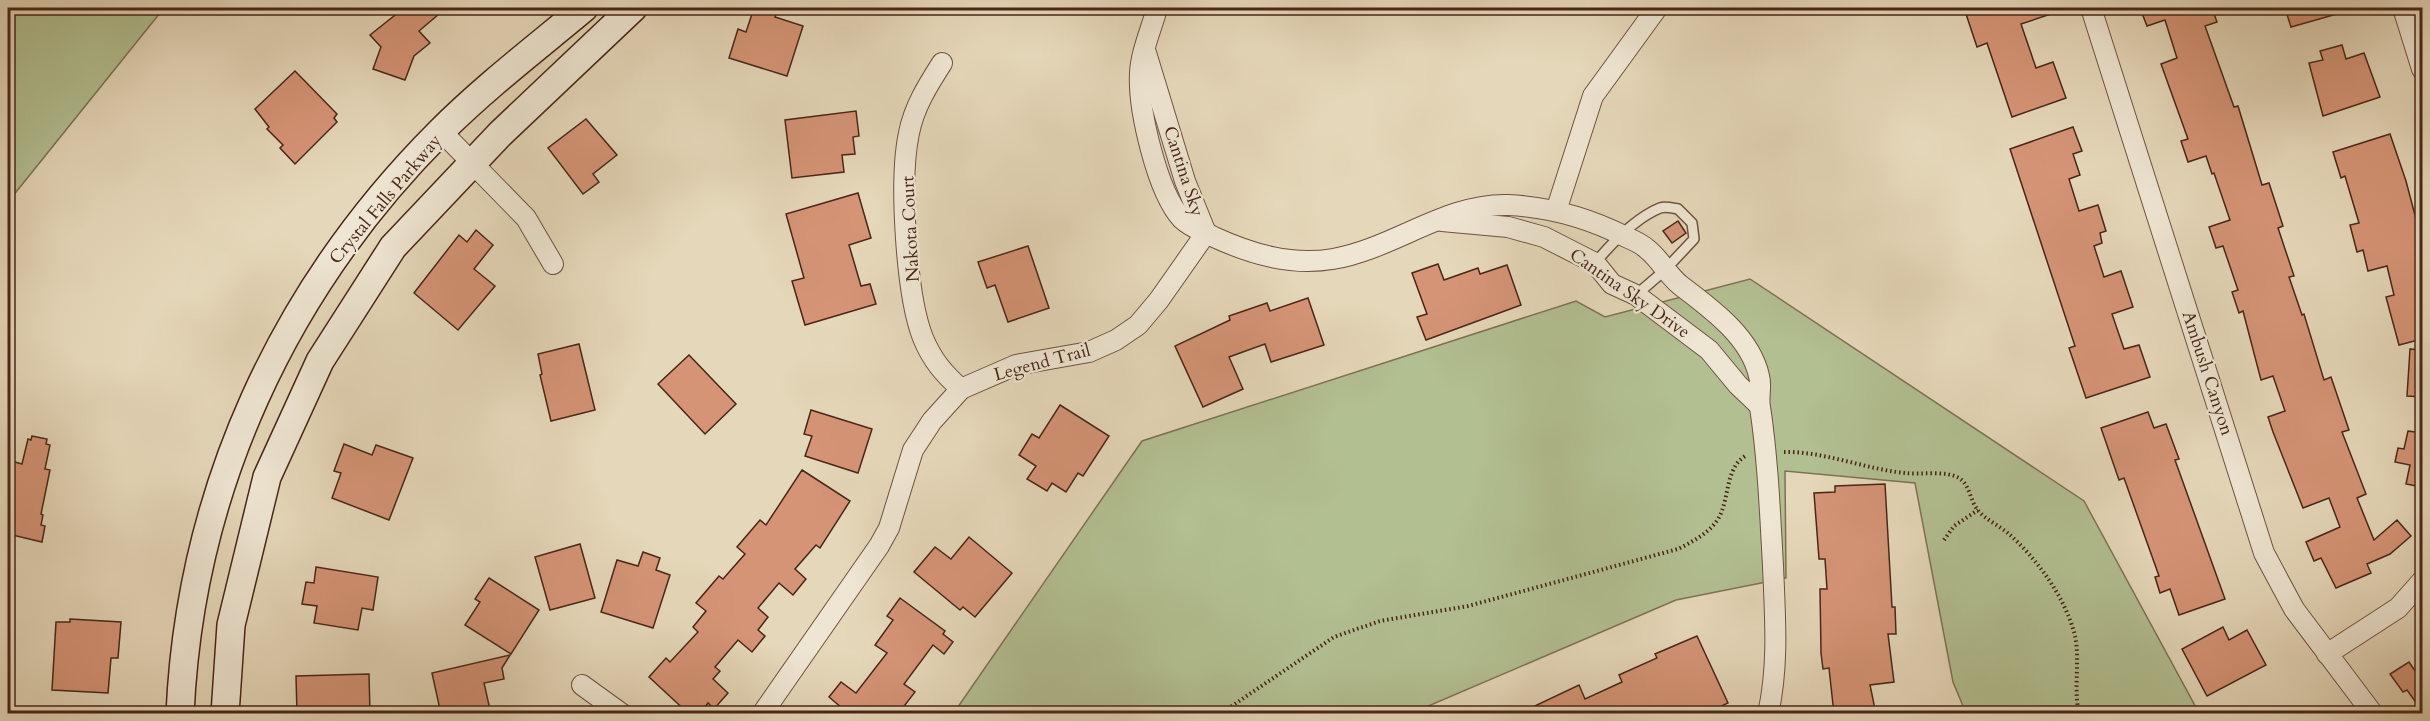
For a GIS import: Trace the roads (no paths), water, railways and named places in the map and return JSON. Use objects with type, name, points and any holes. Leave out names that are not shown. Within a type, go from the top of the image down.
[{"type":"street","name":"Crystal Falls Parkway","points":[[180,714],[182,678],[197,569],[225,468],[262,382],[315,284],[361,221],[441,131],[585,8]]},
{"type":"street","name":"Crystal Falls Parkway","points":[[225,714],[231,625],[267,477],[320,361],[393,247],[474,162],[633,8]]},
{"type":"street","name":"Cantina Sky","points":[[1158,8],[1145,49],[1185,181],[1206,233]]},
{"type":"street","points":[[1556,211],[1593,96],[1617,59],[1657,8]]},
{"type":"street","name":"Ambush Canyon","points":[[2091,8],[2264,553],[2294,609],[2373,714]]},
{"type":"street","points":[[2411,16],[2422,69]]},
{"type":"street","name":"Nakota Court","points":[[942,63],[917,105],[908,134],[905,185],[907,252],[923,337],[939,369],[961,389]]},
{"type":"street","points":[[441,131],[474,162],[526,218],[553,264]]},
{"type":"street","name":"Cantina Sky Drive","points":[[1206,233],[1250,253],[1291,260],[1332,259],[1371,248],[1466,209],[1504,205],[1556,211],[1592,221],[1647,248],[1664,271],[1720,315],[1739,338],[1760,377],[1759,405],[1767,452],[1776,633],[1772,695],[1768,714]]},
{"type":"street","name":"Cantina Sky Drive","points":[[1441,221],[1508,227],[1544,237],[1595,263],[1612,284],[1636,294],[1709,350],[1738,385],[1759,405]]},
{"type":"street","name":"Legend Trail","points":[[762,714],[879,546],[889,528],[913,450],[932,421],[961,389],[1016,366],[1089,352],[1116,340],[1138,325],[1159,300],[1206,233]]},
{"type":"street","points":[[2327,654],[2398,608],[2422,581]]},
{"type":"street","points":[[582,686],[622,714]]},
{"type":"lane","points":[[1595,263],[1645,216],[1662,207],[1678,209],[1692,223],[1694,239],[1664,271],[1636,294]]}]
